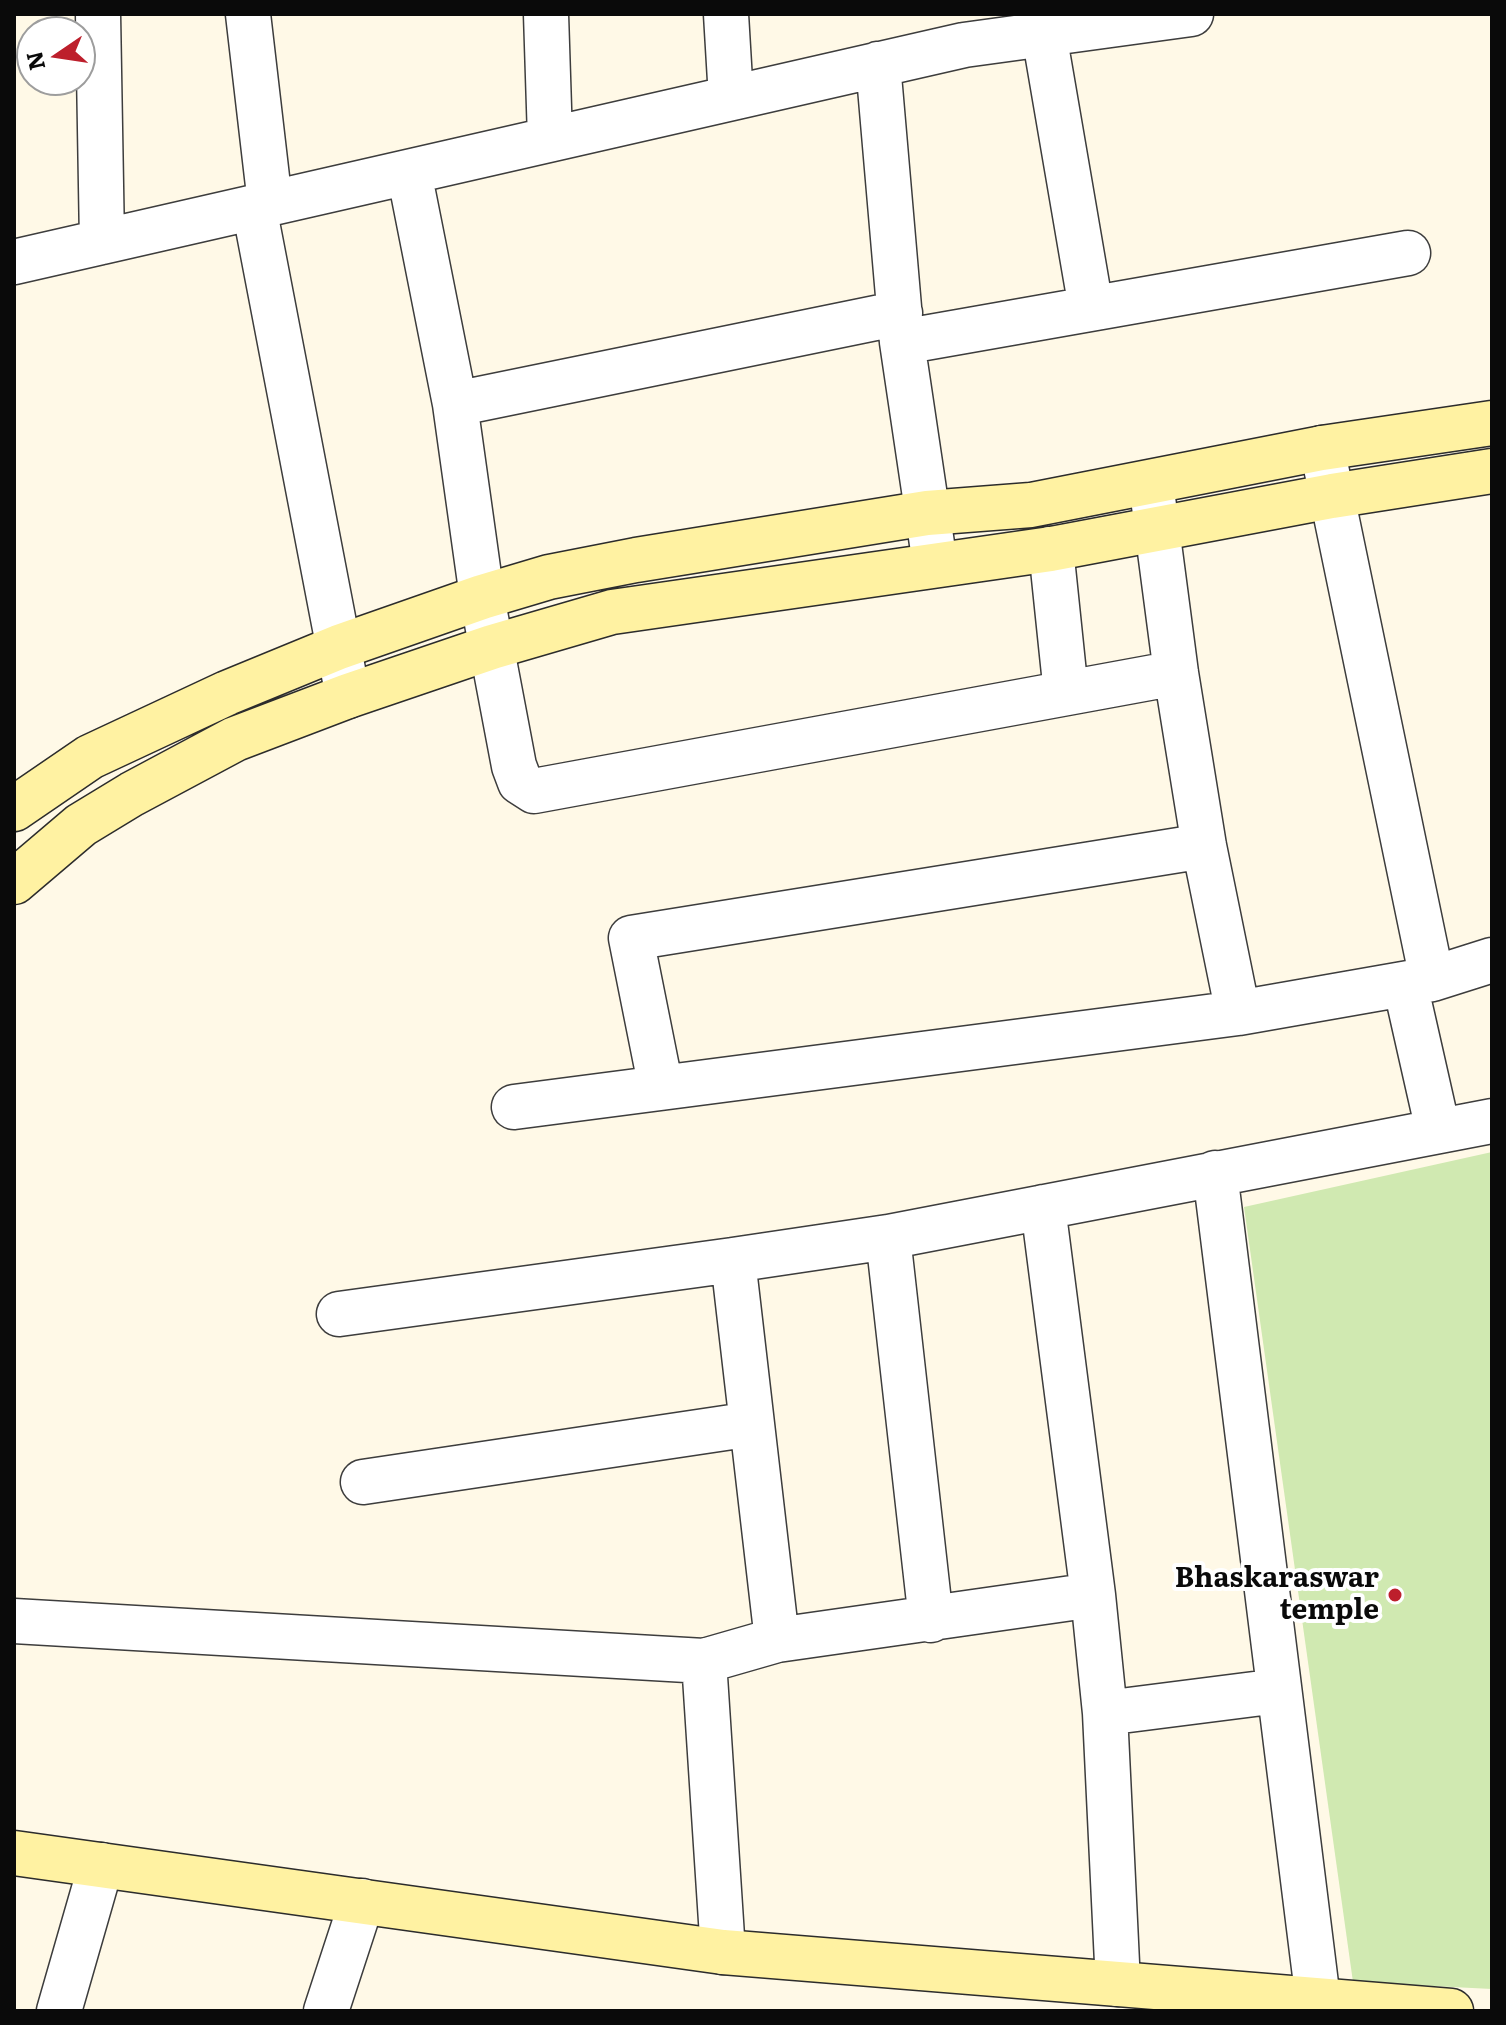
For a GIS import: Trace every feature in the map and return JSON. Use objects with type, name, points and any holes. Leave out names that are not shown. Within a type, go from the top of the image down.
[{"type":"street","points":[[98,14],[102,242]]},
{"type":"street","points":[[248,14],[262,205],[348,696]]},
{"type":"street","points":[[546,14],[550,139]]},
{"type":"street","points":[[726,14],[731,98]]},
{"type":"street","points":[[14,262],[878,64],[965,29],[1044,34],[1191,14]]},
{"type":"street","points":[[1044,34],[1091,308]]},
{"type":"street","points":[[878,64],[901,328],[935,564]]},
{"type":"street","points":[[409,172],[455,404],[482,597],[514,766],[520,782],[534,791],[1176,673]]},
{"type":"street","points":[[455,404],[901,328],[1091,308],[1408,253]]},
{"type":"street","points":[[14,809],[90,757],[227,693],[339,647],[549,577],[927,513],[1031,505],[1322,448],[1492,423]]},
{"type":"street","points":[[14,882],[81,825],[235,739],[492,647],[612,612],[1051,549],[1332,496],[1472,474],[1443,430]]},
{"type":"street","points":[[1322,448],[1419,981],[1438,1130]]},
{"type":"street","points":[[1151,483],[1176,673],[1204,846],[1238,1013]]},
{"type":"street","points":[[1051,549],[1066,693]]},
{"type":"street","points":[[90,757],[113,805]]},
{"type":"street","points":[[661,1088],[631,938],[1204,846]]},
{"type":"street","points":[[514,1107],[1238,1013],[1419,981],[1492,960]]},
{"type":"street","points":[[339,1314],[888,1237],[1492,1121]]},
{"type":"street","points":[[1215,1173],[1318,2000]]},
{"type":"street","points":[[1043,1207],[1093,1595],[1105,1713],[1118,1984]]},
{"type":"street","points":[[888,1237],[931,1620]]},
{"type":"street","points":[[733,1260],[777,1640]]},
{"type":"street","points":[[363,1482],[752,1424]]},
{"type":"street","points":[[14,1621],[704,1661],[777,1640],[1093,1595]]},
{"type":"street","points":[[704,1661],[723,1952]]},
{"type":"street","points":[[1105,1713],[1278,1691]]},
{"type":"street","points":[[14,1853],[723,1952],[1118,1984],[1170,2000],[1318,2000],[1439,2010]]},
{"type":"street","points":[[59,2011],[101,1865]]},
{"type":"street","points":[[326,2011],[362,1901]]},
{"type":"green space","name":"Bhaskaraswar temple","points":[[1492,1152],[1492,1989],[1353,1982],[1244,1207]]},
{"type":"place","name":"Bhaskaraswar temple","points":[[1395,1595]]}]
